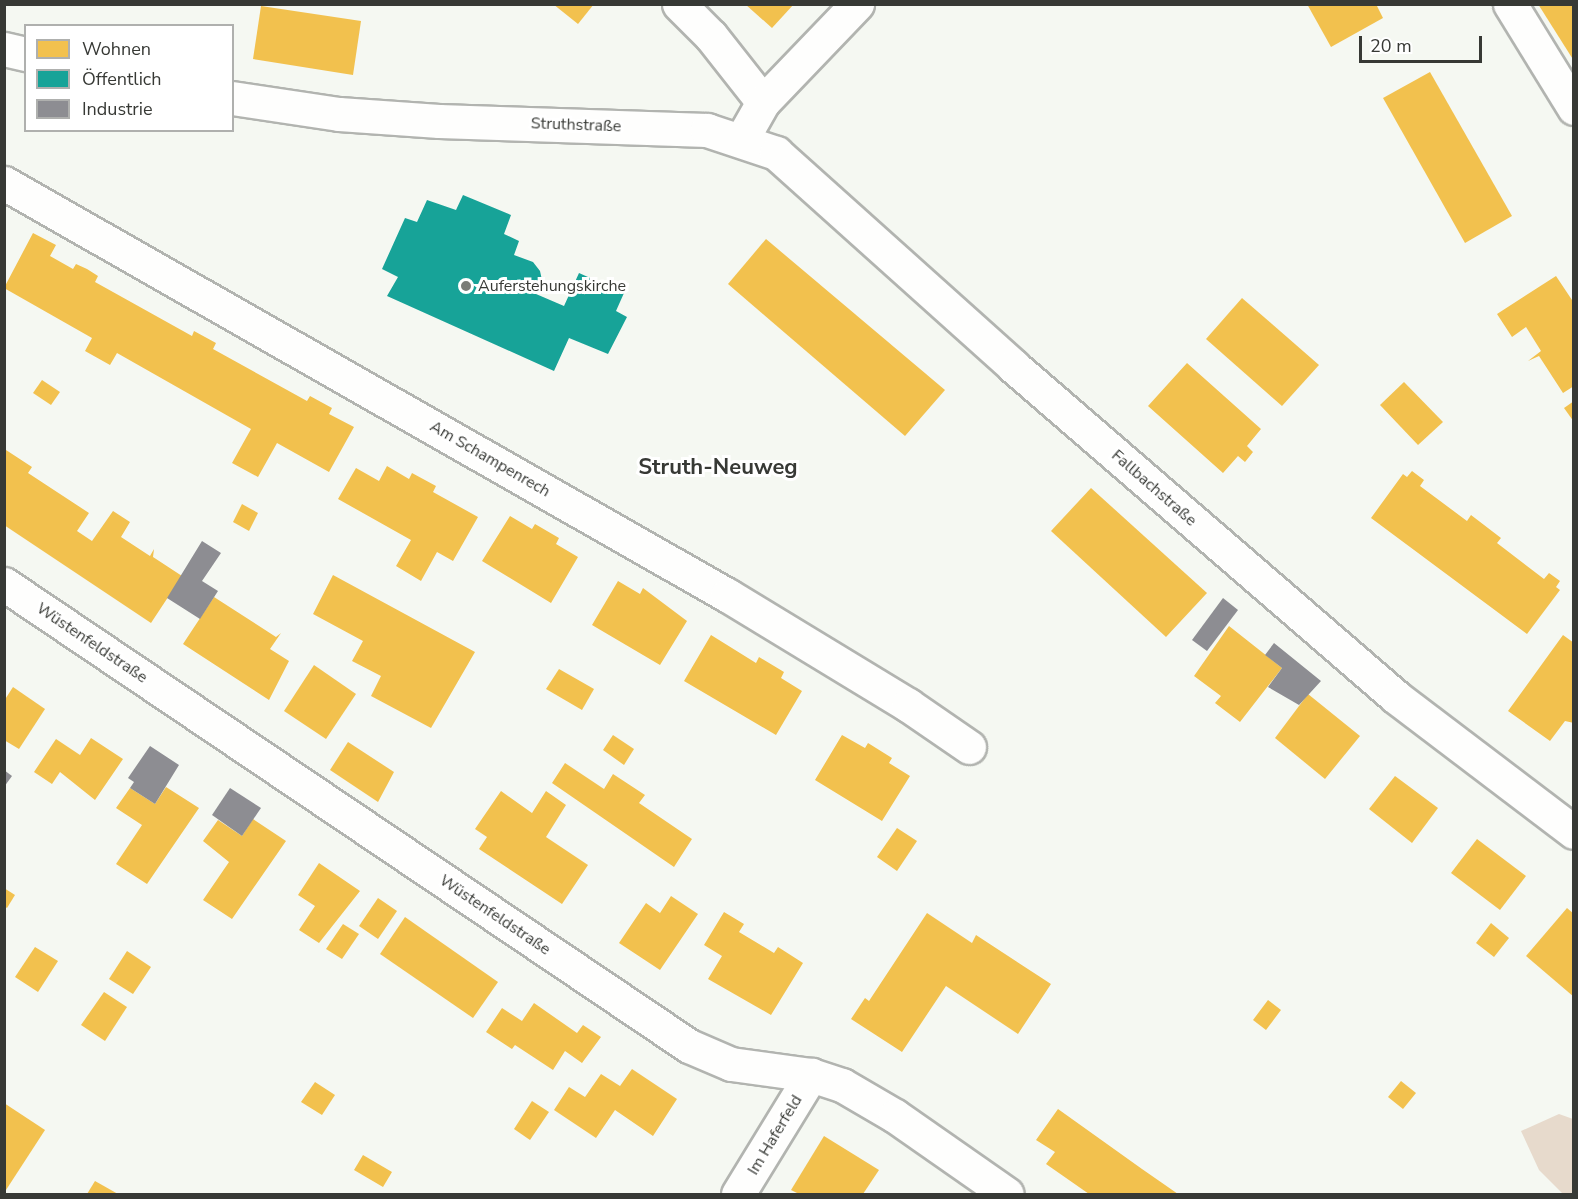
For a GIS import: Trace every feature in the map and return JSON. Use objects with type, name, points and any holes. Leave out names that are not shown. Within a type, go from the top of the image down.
[{"type":"street","points":[[679,4],[711,36],[763,102]]},
{"type":"street","points":[[742,139],[763,102],[857,4]]},
{"type":"street","points":[[1510,4],[1574,108]]},
{"type":"street","points":[[4,49],[24,54]]},
{"type":"street","name":"Struthstraße","points":[[234,98],[339,114],[679,128],[742,139]]},
{"type":"street","name":"Fallbachstraße","points":[[742,139],[776,153],[801,171],[1013,366],[1387,689],[1574,832]]},
{"type":"street","name":"Am Schampenrech","points":[[4,183],[727,595],[908,705],[969,747]]},
{"type":"street","name":"Wüstenfeldstraße","points":[[4,584],[689,1046],[731,1064],[811,1075],[842,1085],[895,1116],[1007,1194]]},
{"type":"street","name":"Im Haferfeld","points":[[738,1194],[811,1075]]},
{"type":"shaded area","points":[[1559,1114],[1573,1119],[1573,1194],[1563,1194],[1539,1170],[1521,1131]]},
{"type":"building: Wohnen","points":[[553,4],[594,4],[578,24]]},
{"type":"building: Wohnen","points":[[745,4],[794,4],[772,28]]},
{"type":"building: Wohnen","points":[[1307,4],[1376,4],[1383,18],[1331,47]]},
{"type":"building: Wohnen","points":[[1538,4],[1574,4],[1574,61]]},
{"type":"building: Wohnen","points":[[261,6],[361,21],[353,75],[253,59]]},
{"type":"building: Wohnen","points":[[1430,72],[1512,216],[1465,243],[1383,98]]},
{"type":"building: Wohnen","points":[[33,233],[56,245],[50,256],[73,269],[76,264],[87,269],[98,276],[95,282],[192,336],[194,331],[216,343],[213,349],[307,401],[310,396],[332,408],[329,414],[354,427],[329,472],[277,443],[258,477],[232,463],[251,429],[117,353],[110,365],[85,351],[92,338],[4,288]]},
{"type":"building: Wohnen","points":[[766,239],[945,390],[905,436],[728,284]]},
{"type":"building: Wohnen","points":[[1556,276],[1574,303],[1574,386],[1563,393],[1539,356],[1528,361],[1541,351],[1526,327],[1512,337],[1497,314]]},
{"type":"building: Wohnen","points":[[1242,298],[1319,365],[1282,406],[1206,339]]},
{"type":"building: Wohnen","points":[[1187,363],[1261,429],[1247,446],[1253,452],[1245,462],[1238,456],[1223,473],[1148,406]]},
{"type":"building: Wohnen","points":[[42,380],[60,392],[51,405],[33,393]]},
{"type":"building: Wohnen","points":[[1404,382],[1443,422],[1418,445],[1380,405]]},
{"type":"building: Wohnen","points":[[1574,401],[1574,422],[1564,408]]},
{"type":"building: Wohnen","points":[[6,450],[32,467],[28,473],[89,513],[77,531],[92,541],[113,511],[130,522],[121,537],[150,556],[154,549],[153,557],[182,576],[151,623],[4,525]]},
{"type":"building: Wohnen","points":[[387,466],[409,479],[412,473],[436,486],[433,492],[478,517],[453,561],[437,552],[421,581],[396,566],[411,540],[338,499],[356,468],[379,481]]},
{"type":"building: Wohnen","points":[[1412,471],[1424,480],[1420,486],[1467,521],[1471,515],[1501,538],[1497,543],[1544,579],[1549,573],[1560,581],[1556,587],[1560,590],[1527,634],[1371,518],[1403,474],[1407,477]]},
{"type":"building: Wohnen","points":[[1091,488],[1207,593],[1166,637],[1051,531]]},
{"type":"building: Wohnen","points":[[242,504],[258,513],[249,531],[233,522]]},
{"type":"building: Wohnen","points":[[510,516],[532,529],[535,524],[559,538],[556,544],[578,557],[551,603],[482,561]]},
{"type":"building: Wohnen","points":[[333,575],[475,652],[431,728],[371,696],[381,676],[352,661],[363,641],[313,614]]},
{"type":"building: Wohnen","points":[[618,581],[640,594],[643,588],[687,621],[660,665],[592,625]]},
{"type":"building: Wohnen","points":[[214,597],[276,637],[281,633],[270,649],[289,661],[269,700],[183,644]]},
{"type":"building: Wohnen","points":[[1229,626],[1282,668],[1240,722],[1215,703],[1221,696],[1194,676]]},
{"type":"building: Wohnen","points":[[711,635],[756,663],[759,657],[784,672],[781,678],[802,691],[776,735],[684,681]]},
{"type":"building: Wohnen","points":[[1563,635],[1574,643],[1574,723],[1565,721],[1550,741],[1508,711]]},
{"type":"building: Wohnen","points":[[314,665],[356,694],[326,739],[284,711]]},
{"type":"building: Wohnen","points":[[559,669],[594,689],[582,710],[546,689]]},
{"type":"building: Wohnen","points":[[13,687],[45,709],[19,749],[4,740],[4,701]]},
{"type":"building: Wohnen","points":[[1308,694],[1360,736],[1325,779],[1275,738]]},
{"type":"building: Wohnen","points":[[613,735],[634,749],[624,765],[603,750]]},
{"type":"building: Wohnen","points":[[842,735],[865,748],[868,743],[892,758],[889,763],[910,776],[882,821],[815,780]]},
{"type":"building: Wohnen","points":[[91,738],[123,759],[95,800],[60,772],[52,784],[34,772],[56,739],[80,755]]},
{"type":"building: Wohnen","points":[[348,742],[394,772],[378,802],[330,770]]},
{"type":"building: Wohnen","points":[[565,763],[604,789],[613,774],[645,795],[639,803],[692,839],[674,867],[552,783]]},
{"type":"building: Wohnen","points":[[1395,776],[1438,808],[1412,843],[1369,809]]},
{"type":"building: Wohnen","points":[[166,787],[199,808],[147,884],[116,864],[142,825],[116,808],[130,788],[155,804]]},
{"type":"building: Wohnen","points":[[501,791],[532,813],[546,791],[566,805],[546,837],[588,865],[562,904],[479,849],[487,837],[475,829]]},
{"type":"building: Wohnen","points":[[253,819],[286,841],[232,919],[203,900],[229,862],[203,841],[218,820],[242,836]]},
{"type":"building: Wohnen","points":[[897,828],[917,841],[897,871],[877,857]]},
{"type":"building: Wohnen","points":[[1477,839],[1526,876],[1500,910],[1451,873]]},
{"type":"building: Wohnen","points":[[319,863],[360,891],[319,943],[299,930],[315,906],[298,895]]},
{"type":"building: Wohnen","points":[[4,888],[15,895],[7,908],[4,906]]},
{"type":"building: Wohnen","points":[[671,896],[698,914],[660,970],[619,943],[646,903],[660,913]]},
{"type":"building: Wohnen","points":[[378,898],[397,911],[378,939],[359,926]]},
{"type":"building: Wohnen","points":[[1567,908],[1574,914],[1574,997],[1526,956]]},
{"type":"building: Wohnen","points":[[724,912],[744,924],[739,932],[774,953],[778,947],[803,963],[771,1015],[708,979],[722,956],[704,945]]},
{"type":"building: Wohnen","points":[[927,913],[972,943],[976,935],[1051,984],[1018,1034],[946,986],[902,1052],[851,1019],[865,998],[869,1001]]},
{"type":"building: Wohnen","points":[[405,917],[498,982],[473,1018],[380,954]]},
{"type":"building: Wohnen","points":[[1491,923],[1509,938],[1494,957],[1476,943]]},
{"type":"building: Wohnen","points":[[343,924],[359,934],[342,959],[326,949]]},
{"type":"building: Wohnen","points":[[35,947],[58,961],[38,992],[15,977]]},
{"type":"building: Wohnen","points":[[127,951],[151,967],[133,994],[109,979]]},
{"type":"building: Wohnen","points":[[104,992],[127,1007],[105,1041],[81,1025]]},
{"type":"building: Wohnen","points":[[1268,1000],[1281,1010],[1266,1030],[1253,1020]]},
{"type":"building: Wohnen","points":[[534,1003],[577,1033],[583,1025],[601,1037],[582,1063],[565,1051],[553,1070],[515,1045],[512,1049],[486,1032],[502,1008],[522,1021]]},
{"type":"building: Wohnen","points":[[632,1069],[677,1099],[653,1136],[615,1110],[596,1138],[554,1110],[569,1087],[585,1097],[601,1074],[620,1086]]},
{"type":"building: Wohnen","points":[[1401,1081],[1416,1093],[1403,1109],[1388,1097]]},
{"type":"building: Wohnen","points":[[315,1082],[335,1095],[322,1115],[301,1102]]},
{"type":"building: Wohnen","points":[[532,1101],[549,1112],[530,1140],[514,1129]]},
{"type":"building: Wohnen","points":[[4,1103],[45,1130],[6,1190],[4,1189]]},
{"type":"building: Wohnen","points":[[1058,1109],[1178,1194],[1089,1194],[1046,1164],[1055,1152],[1036,1140]]},
{"type":"building: Wohnen","points":[[824,1136],[879,1170],[863,1194],[799,1194],[791,1190]]},
{"type":"building: Wohnen","points":[[363,1155],[392,1172],[383,1187],[354,1170]]},
{"type":"building: Wohnen","points":[[95,1181],[118,1194],[87,1194]]},
{"type":"building: Öffentlich","name":"Auferstehungskirche","points":[[463,195],[511,215],[504,234],[519,241],[514,255],[533,262],[540,271],[542,280],[536,294],[564,306],[579,273],[624,293],[616,311],[627,317],[608,354],[569,338],[554,371],[387,296],[398,277],[382,269],[405,218],[417,222],[427,200],[456,210]]},
{"type":"building: Industrie","points":[[202,541],[221,553],[202,581],[218,591],[200,619],[167,598]]},
{"type":"building: Industrie","points":[[1223,598],[1238,610],[1207,651],[1192,640]]},
{"type":"building: Industrie","points":[[1274,643],[1321,681],[1299,705],[1268,687],[1282,668],[1265,655]]},
{"type":"building: Industrie","points":[[150,746],[179,765],[155,804],[130,788],[134,782],[128,778]]},
{"type":"building: Industrie","points":[[4,770],[12,776],[4,787]]},
{"type":"building: Industrie","points":[[230,788],[261,808],[242,836],[212,815]]},
{"type":"place","name":"Auferstehungskirche","points":[[466,286]]},
{"type":"district","name":"Struth-Neuweg","points":[[718,468]]}]
